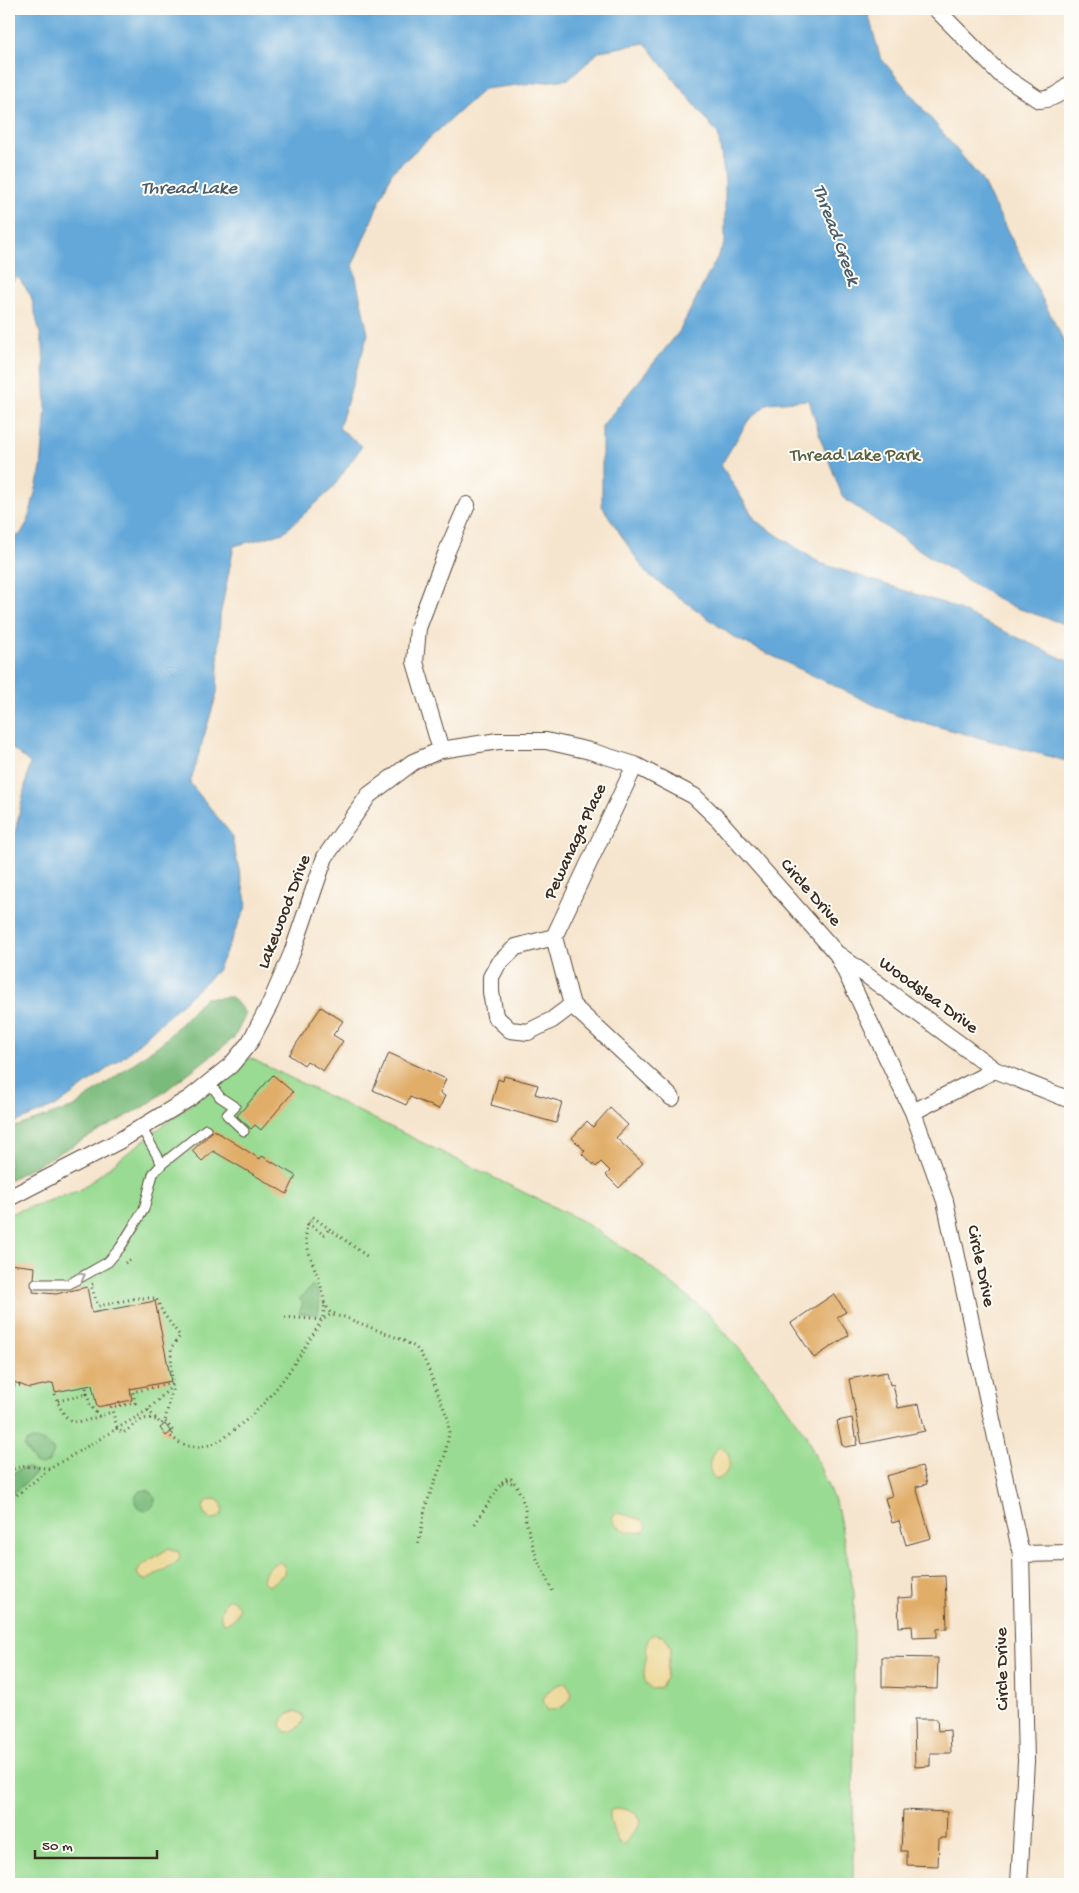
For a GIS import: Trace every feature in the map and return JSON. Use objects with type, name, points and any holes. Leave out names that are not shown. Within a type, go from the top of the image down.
[{"type":"street","points":[[936,9],[1000,74],[1039,100],[1049,99],[1065,89]]},
{"type":"street","points":[[441,750],[416,662],[418,628],[447,551],[468,505]]},
{"type":"street","name":"Lakewood Drive","points":[[9,1198],[141,1127],[190,1098],[231,1065],[250,1042],[270,1004],[292,953],[325,858],[368,795],[413,762],[441,750],[498,741],[546,741],[590,751],[635,765]]},
{"type":"street","name":"Pewanaga Place","points":[[554,936],[635,765]]},
{"type":"street","name":"Circle Drive","points":[[635,765],[694,796],[719,820],[837,954],[913,1112],[945,1200],[1021,1554],[1026,1761],[1019,1884]]},
{"type":"street","points":[[572,1006],[552,1020],[528,1032],[510,1030],[495,1016],[490,992],[491,977],[498,964],[516,947],[554,936],[572,1006],[672,1098]]},
{"type":"street","name":"Woodslea Drive","points":[[837,954],[995,1070],[1070,1100]]},
{"type":"street","points":[[913,1112],[995,1070]]},
{"type":"street","points":[[1021,1554],[1070,1553]]},
{"type":"lane","points":[[209,1082],[220,1097],[235,1107],[227,1115],[244,1130]]},
{"type":"lane","points":[[141,1127],[162,1164]]},
{"type":"lane","points":[[36,1284],[69,1284],[108,1262],[120,1248],[144,1209],[153,1174],[162,1164],[206,1129]]},
{"type":"path","points":[[165,1421],[174,1432],[170,1436],[180,1444],[196,1447],[213,1444],[247,1420],[272,1396],[295,1364],[322,1320],[324,1310],[322,1286],[306,1239],[308,1224],[313,1217],[368,1257]]},
{"type":"path","points":[[308,1224],[324,1235],[329,1229]]},
{"type":"path","points":[[124,1264],[131,1258]]},
{"type":"path","points":[[97,1281],[91,1285],[98,1306],[138,1298],[156,1298],[163,1313],[180,1336],[171,1348],[172,1384],[165,1421]]},
{"type":"path","points":[[323,1300],[330,1312],[400,1339],[415,1347],[426,1364],[448,1419],[449,1433],[445,1454],[426,1505],[418,1546]]},
{"type":"path","points":[[285,1317],[322,1320],[330,1315],[344,1317]]},
{"type":"path","points":[[9,1501],[51,1468],[116,1427],[148,1410],[172,1384]]},
{"type":"path","points":[[157,1420],[147,1417],[123,1433],[116,1427],[111,1407],[135,1403],[134,1392],[172,1384]]},
{"type":"path","points":[[9,1386],[23,1385]]},
{"type":"path","points":[[86,1386],[91,1407],[99,1416]]},
{"type":"path","points":[[55,1394],[65,1415],[79,1423],[112,1412]]},
{"type":"path","points":[[58,1402],[87,1394]]},
{"type":"path","points":[[148,1410],[161,1424],[165,1421]]},
{"type":"path","points":[[9,1471],[24,1465],[35,1468],[51,1468]]},
{"type":"path","points":[[474,1524],[499,1486],[507,1478],[511,1479],[517,1486],[525,1507],[526,1522],[537,1559],[552,1592]]},
{"type":"green space","points":[[232,997],[246,1014],[234,1038],[147,1105],[9,1180],[9,1129],[74,1107],[164,1041],[205,998]]},
{"type":"green space","points":[[250,1058],[580,1220],[642,1260],[709,1314],[767,1381],[806,1435],[838,1510],[854,1593],[853,1884],[9,1884],[9,1214],[80,1190]]},
{"type":"green space","points":[[313,1285],[319,1295],[318,1315],[299,1313],[303,1303],[299,1299]]},
{"type":"green space","points":[[38,1440],[50,1445],[54,1451],[50,1461],[42,1465],[36,1464],[24,1447],[27,1441]]},
{"type":"green space","points":[[22,1468],[29,1468],[35,1474],[9,1497],[9,1476]]},
{"type":"green space","points":[[141,1490],[149,1490],[155,1496],[155,1504],[149,1510],[141,1510],[135,1504],[135,1496]]},
{"type":"sand","points":[[720,1447],[728,1453],[729,1465],[724,1475],[717,1480],[711,1473],[710,1463],[713,1454]]},
{"type":"sand","points":[[213,1499],[220,1502],[223,1509],[220,1516],[213,1519],[206,1516],[203,1509],[206,1502]]},
{"type":"sand","points":[[618,1513],[643,1520],[646,1524],[646,1529],[643,1532],[634,1532],[620,1528],[612,1518],[614,1514]]},
{"type":"sand","points":[[169,1548],[179,1552],[180,1558],[178,1561],[151,1578],[146,1580],[140,1578],[137,1573],[141,1566]]},
{"type":"sand","points":[[279,1562],[285,1566],[284,1574],[269,1586],[263,1581],[265,1575],[270,1567]]},
{"type":"sand","points":[[232,1599],[239,1607],[237,1614],[232,1621],[223,1623],[221,1617],[222,1608],[227,1600]]},
{"type":"sand","points":[[654,1634],[665,1637],[671,1647],[666,1678],[661,1687],[652,1689],[646,1683],[644,1671],[647,1642]]},
{"type":"sand","points":[[564,1683],[570,1689],[570,1699],[563,1706],[547,1710],[543,1700],[549,1691]]},
{"type":"sand","points":[[295,1711],[302,1714],[304,1719],[296,1728],[285,1732],[281,1725],[283,1720],[288,1714]]},
{"type":"sand","points":[[616,1808],[631,1811],[641,1821],[637,1829],[624,1844],[619,1843],[611,1823],[610,1811]]},
{"type":"water","name":"Thread Lake","points":[[9,9],[867,9],[880,57],[981,179],[1070,353],[1070,626],[1008,605],[936,561],[843,498],[821,440],[809,400],[768,403],[748,421],[721,465],[756,521],[820,563],[946,604],[1070,662],[1070,762],[895,715],[735,638],[646,573],[602,506],[602,426],[679,332],[725,242],[725,180],[718,134],[645,43],[600,51],[569,79],[484,89],[392,172],[353,264],[368,334],[339,428],[362,446],[332,489],[283,533],[234,546],[220,616],[217,693],[190,783],[231,834],[247,905],[217,971],[126,1055],[58,1105],[9,1125],[9,860],[30,763],[9,746],[9,533],[11,537],[20,535],[28,521],[41,468],[46,408],[43,346],[31,296],[18,277],[9,285]]},
{"type":"building","points":[[321,1007],[343,1021],[333,1035],[343,1041],[323,1071],[307,1061],[304,1065],[289,1055]]},
{"type":"building","points":[[389,1053],[446,1079],[440,1093],[445,1096],[439,1109],[410,1097],[406,1105],[373,1090]]},
{"type":"building","points":[[273,1075],[293,1092],[261,1130],[255,1125],[251,1129],[237,1116]]},
{"type":"building","points":[[504,1076],[538,1085],[535,1094],[562,1102],[556,1123],[491,1105],[498,1079],[503,1081]]},
{"type":"building","points":[[610,1108],[628,1125],[616,1138],[643,1163],[619,1188],[606,1175],[610,1171],[601,1162],[596,1167],[582,1154],[585,1151],[572,1138],[587,1121],[593,1127]]},
{"type":"building","points":[[214,1130],[260,1159],[262,1156],[296,1176],[287,1194],[213,1151],[202,1161],[192,1151]]},
{"type":"building","points":[[9,1264],[35,1267],[33,1292],[56,1294],[87,1287],[92,1313],[155,1301],[171,1381],[130,1389],[132,1400],[97,1407],[92,1385],[55,1392],[53,1383],[29,1388],[9,1380]]},
{"type":"building","points":[[834,1294],[846,1312],[837,1317],[849,1335],[814,1358],[791,1323]]},
{"type":"building","points":[[887,1372],[890,1385],[893,1384],[898,1408],[919,1404],[925,1431],[862,1444],[849,1379]]},
{"type":"building","points":[[852,1418],[855,1436],[857,1436],[858,1441],[856,1441],[857,1445],[845,1447],[842,1445],[837,1421]]},
{"type":"building","points":[[165,1424],[171,1432],[166,1436],[160,1428]]},
{"type":"building","points":[[922,1466],[927,1484],[916,1487],[931,1538],[906,1545],[899,1521],[892,1523],[885,1498],[892,1496],[886,1476]]},
{"type":"building","points":[[945,1576],[947,1628],[937,1629],[937,1637],[913,1638],[912,1626],[899,1627],[898,1598],[914,1597],[913,1577]]},
{"type":"building","points":[[882,1657],[938,1658],[937,1689],[882,1687]]},
{"type":"building","points":[[914,1719],[937,1719],[938,1731],[950,1730],[951,1753],[930,1753],[930,1766],[915,1767]]},
{"type":"building","points":[[903,1810],[947,1812],[946,1838],[939,1838],[938,1866],[907,1865],[907,1851],[901,1851]]},
{"type":"water label","name":"Thread Creek","points":[[835,235]]},
{"type":"park label","name":"Thread Lake Park","points":[[855,456]]}]
